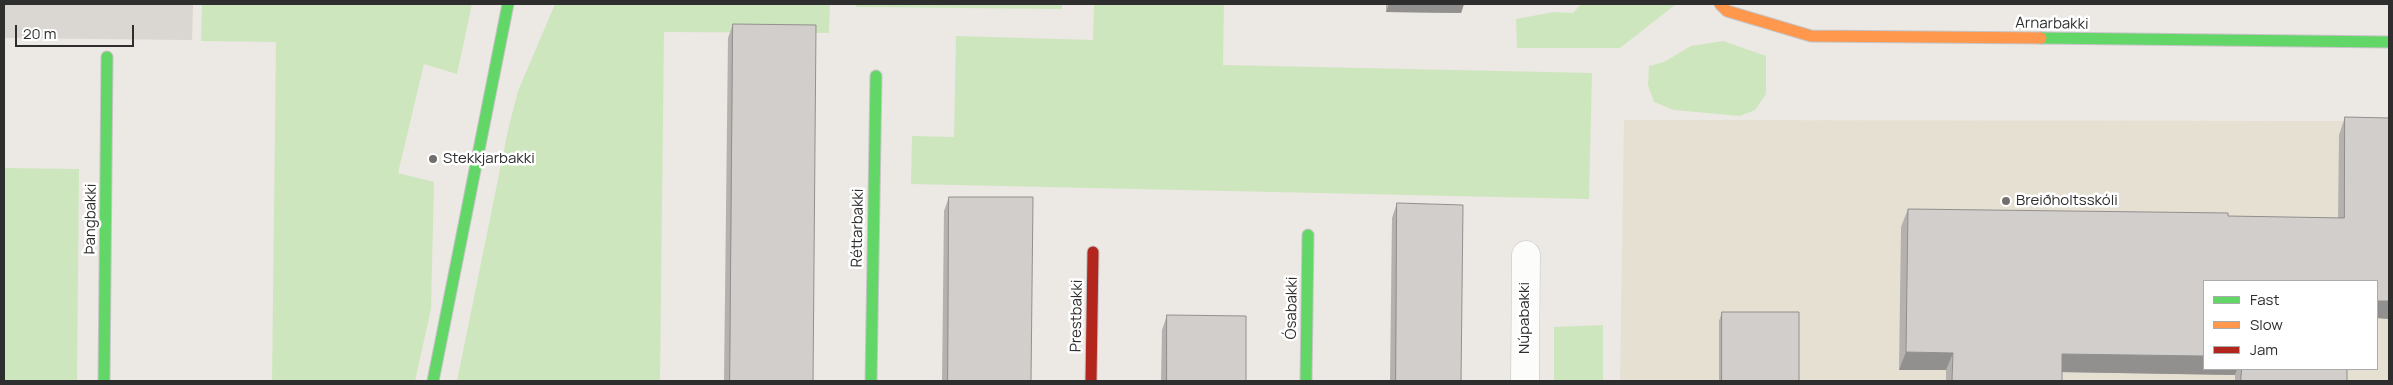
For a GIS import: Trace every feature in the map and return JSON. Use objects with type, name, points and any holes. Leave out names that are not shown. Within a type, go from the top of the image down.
[{"type":"street","points":[[433,381],[508,4]]},
{"type":"street","name":"Arnarbakki","points":[[1720,4],[1727,10],[1811,36],[2389,42]]},
{"type":"street","name":"Þangbakki","points":[[104,381],[107,57]]},
{"type":"street","name":"Réttarbakki","points":[[871,381],[876,76]]},
{"type":"street","name":"Ósabakki","points":[[1306,381],[1308,235]]},
{"type":"street","name":"Prestbakki","points":[[1091,381],[1093,252]]},
{"type":"street","name":"Núpabakki","points":[[1525,381],[1526,255]]},
{"type":"shaded area","points":[[4,4],[193,4],[192,40],[4,38]]},
{"type":"shaded area","name":"Breiðholtsskóli","points":[[1624,120],[2389,121],[2389,381],[1620,381]]},
{"type":"green space","points":[[202,4],[472,4],[457,74],[424,64],[398,173],[434,182],[431,309],[415,381],[272,381],[276,42],[201,41]]},
{"type":"green space","points":[[555,4],[830,4],[829,33],[664,32],[660,381],[457,381],[508,130],[518,91]]},
{"type":"green space","points":[[856,4],[1062,4],[1062,9],[856,7]]},
{"type":"green space","points":[[1094,4],[1224,4],[1223,65],[1592,73],[1589,199],[911,184],[912,136],[954,137],[956,36],[1093,40]]},
{"type":"green space","points":[[1581,4],[1675,5],[1620,48],[1517,48],[1516,19],[1554,12],[1573,13]]},
{"type":"green space","points":[[1723,41],[1766,56],[1766,94],[1755,110],[1740,116],[1674,110],[1654,102],[1648,85],[1649,66],[1664,62],[1691,46]]},
{"type":"green space","points":[[4,168],[79,169],[77,381],[4,381]]},
{"type":"green space","points":[[1603,325],[1603,381],[1554,381],[1554,327]]},
{"type":"building","points":[[733,24],[816,25],[813,381],[730,381]]},
{"type":"building","points":[[2345,117],[2389,118],[2389,301],[2378,301],[2378,280],[2203,280],[2203,356],[2062,354],[2062,381],[1952,381],[1953,353],[1906,352],[1908,209],[2228,213],[2228,216],[2344,218]]},
{"type":"building","points":[[949,197],[1033,197],[1031,381],[948,381]]},
{"type":"building","points":[[1397,203],[1463,205],[1461,381],[1396,381]]},
{"type":"building","points":[[1722,312],[1799,312],[1799,381],[1722,381]]},
{"type":"building","points":[[1167,315],[1246,316],[1246,381],[1167,381]]},
{"type":"building","points":[[2242,370],[2347,370],[2347,381],[2241,381]]},
{"type":"traffic: fast","points":[[433,381],[508,4]]},
{"type":"traffic: fast","points":[[2041,38],[2389,42]]},
{"type":"traffic: fast","points":[[104,381],[107,57]]},
{"type":"traffic: fast","points":[[871,381],[876,76]]},
{"type":"traffic: fast","points":[[1306,381],[1308,235]]},
{"type":"traffic: slow","points":[[1720,4],[1727,11],[1811,36],[2041,38]]},
{"type":"traffic: jam","points":[[1091,381],[1093,252]]},
{"type":"place","name":"Stekkjarbakki","points":[[433,159]]},
{"type":"place","name":"Breiðholtsskóli","points":[[2006,201]]}]
